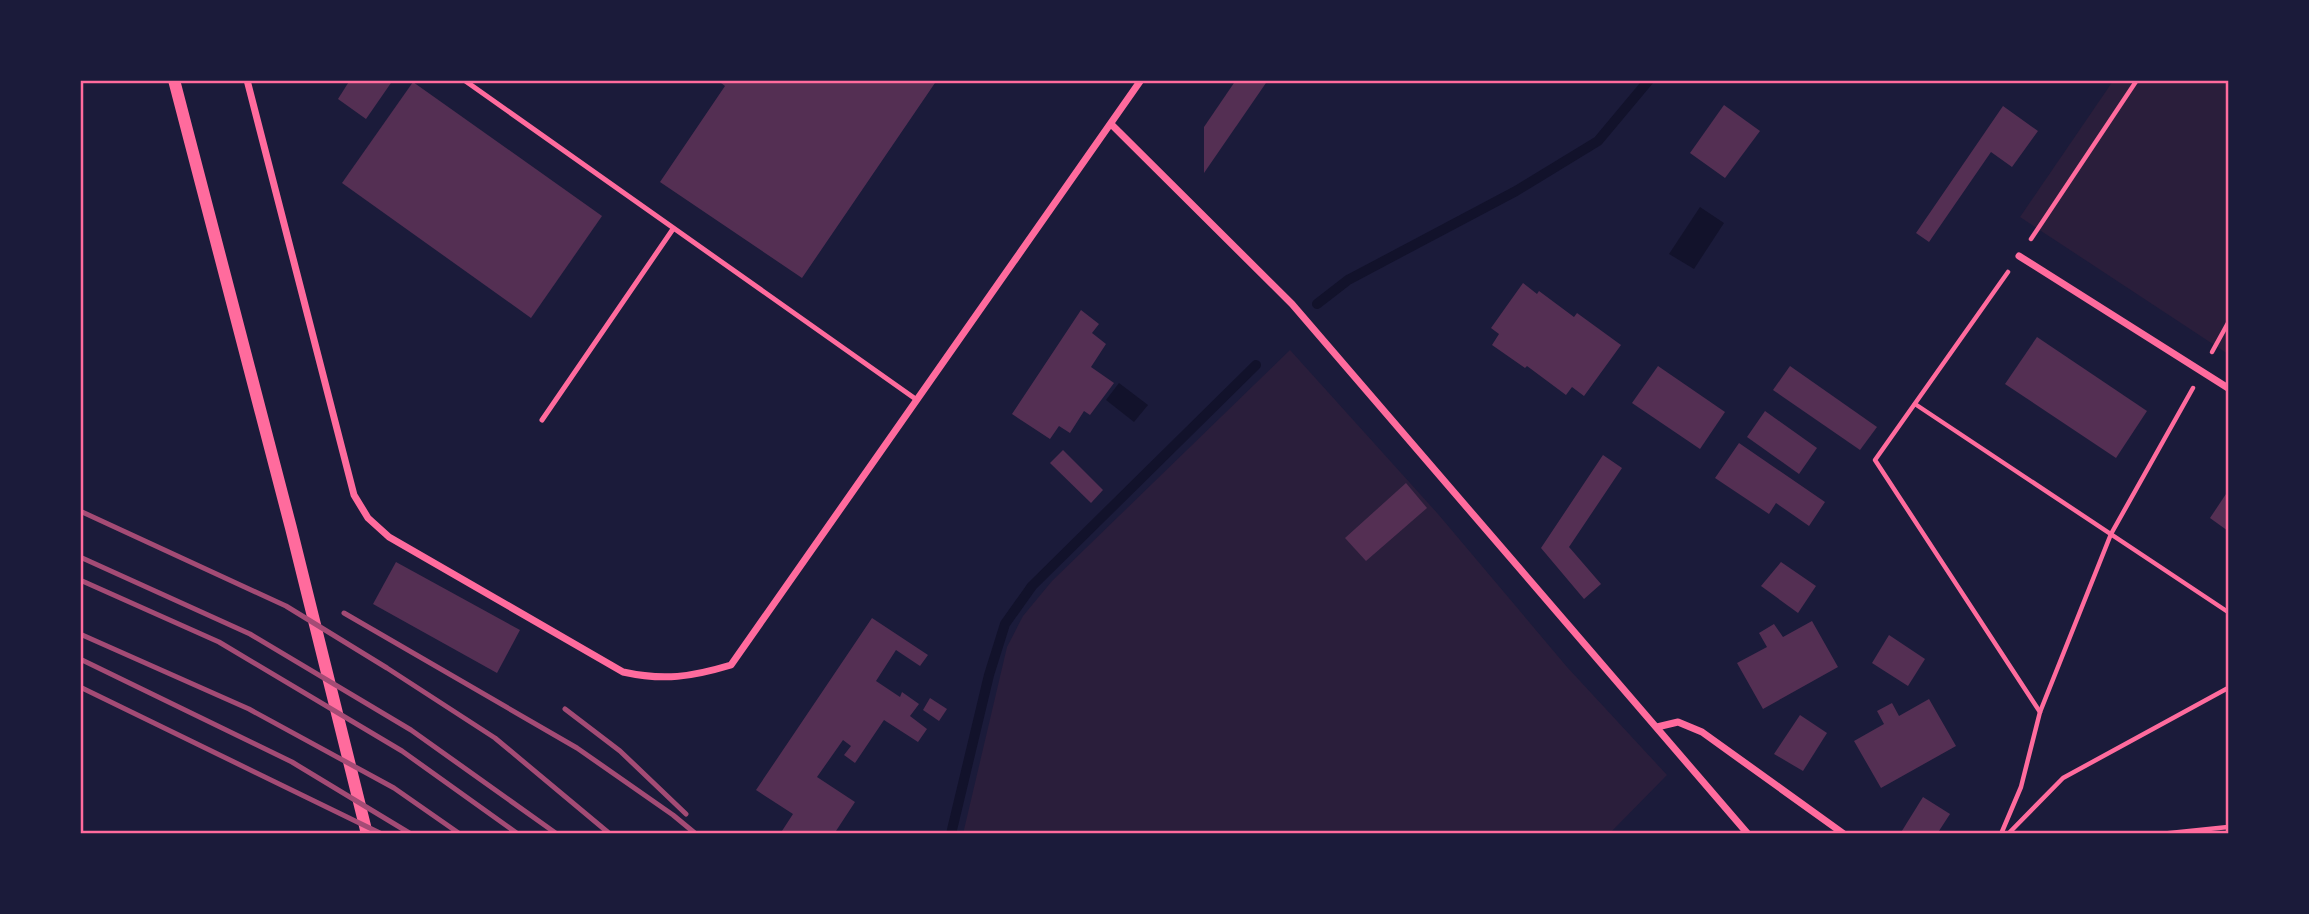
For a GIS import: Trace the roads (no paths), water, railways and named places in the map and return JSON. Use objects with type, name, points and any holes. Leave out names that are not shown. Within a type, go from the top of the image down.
[{"type":"street","points":[[174,80],[367,834]]},
{"type":"street","points":[[247,80],[354,495],[368,518],[389,537],[622,672],[651,678],[698,675],[731,665],[1141,80]]},
{"type":"street","points":[[1112,125],[1292,304],[1748,834]]},
{"type":"street","points":[[2019,256],[2228,388]]},
{"type":"street","points":[[1657,727],[1678,722],[1702,732],[1844,834]]},
{"type":"lane","points":[[464,80],[917,400]]},
{"type":"lane","points":[[542,420],[673,229]]},
{"type":"waterway","points":[[1317,304],[1348,280],[1516,191],[1598,141],[1649,80]]},
{"type":"waterway","points":[[951,834],[989,675],[1005,624],[1032,586],[1256,365]]},
{"type":"railway","points":[[80,511],[286,606],[495,738],[610,834]]},
{"type":"railway","points":[[80,557],[250,634],[411,730],[557,834]]},
{"type":"railway","points":[[80,580],[219,642],[402,751],[518,834]]},
{"type":"railway","points":[[344,613],[577,748],[696,834]]},
{"type":"railway","points":[[80,634],[249,709],[394,788],[460,834]]},
{"type":"railway","points":[[80,659],[292,762],[411,834]]},
{"type":"railway","points":[[80,687],[382,834]]},
{"type":"railway","points":[[565,709],[620,751],[686,814]]}]
